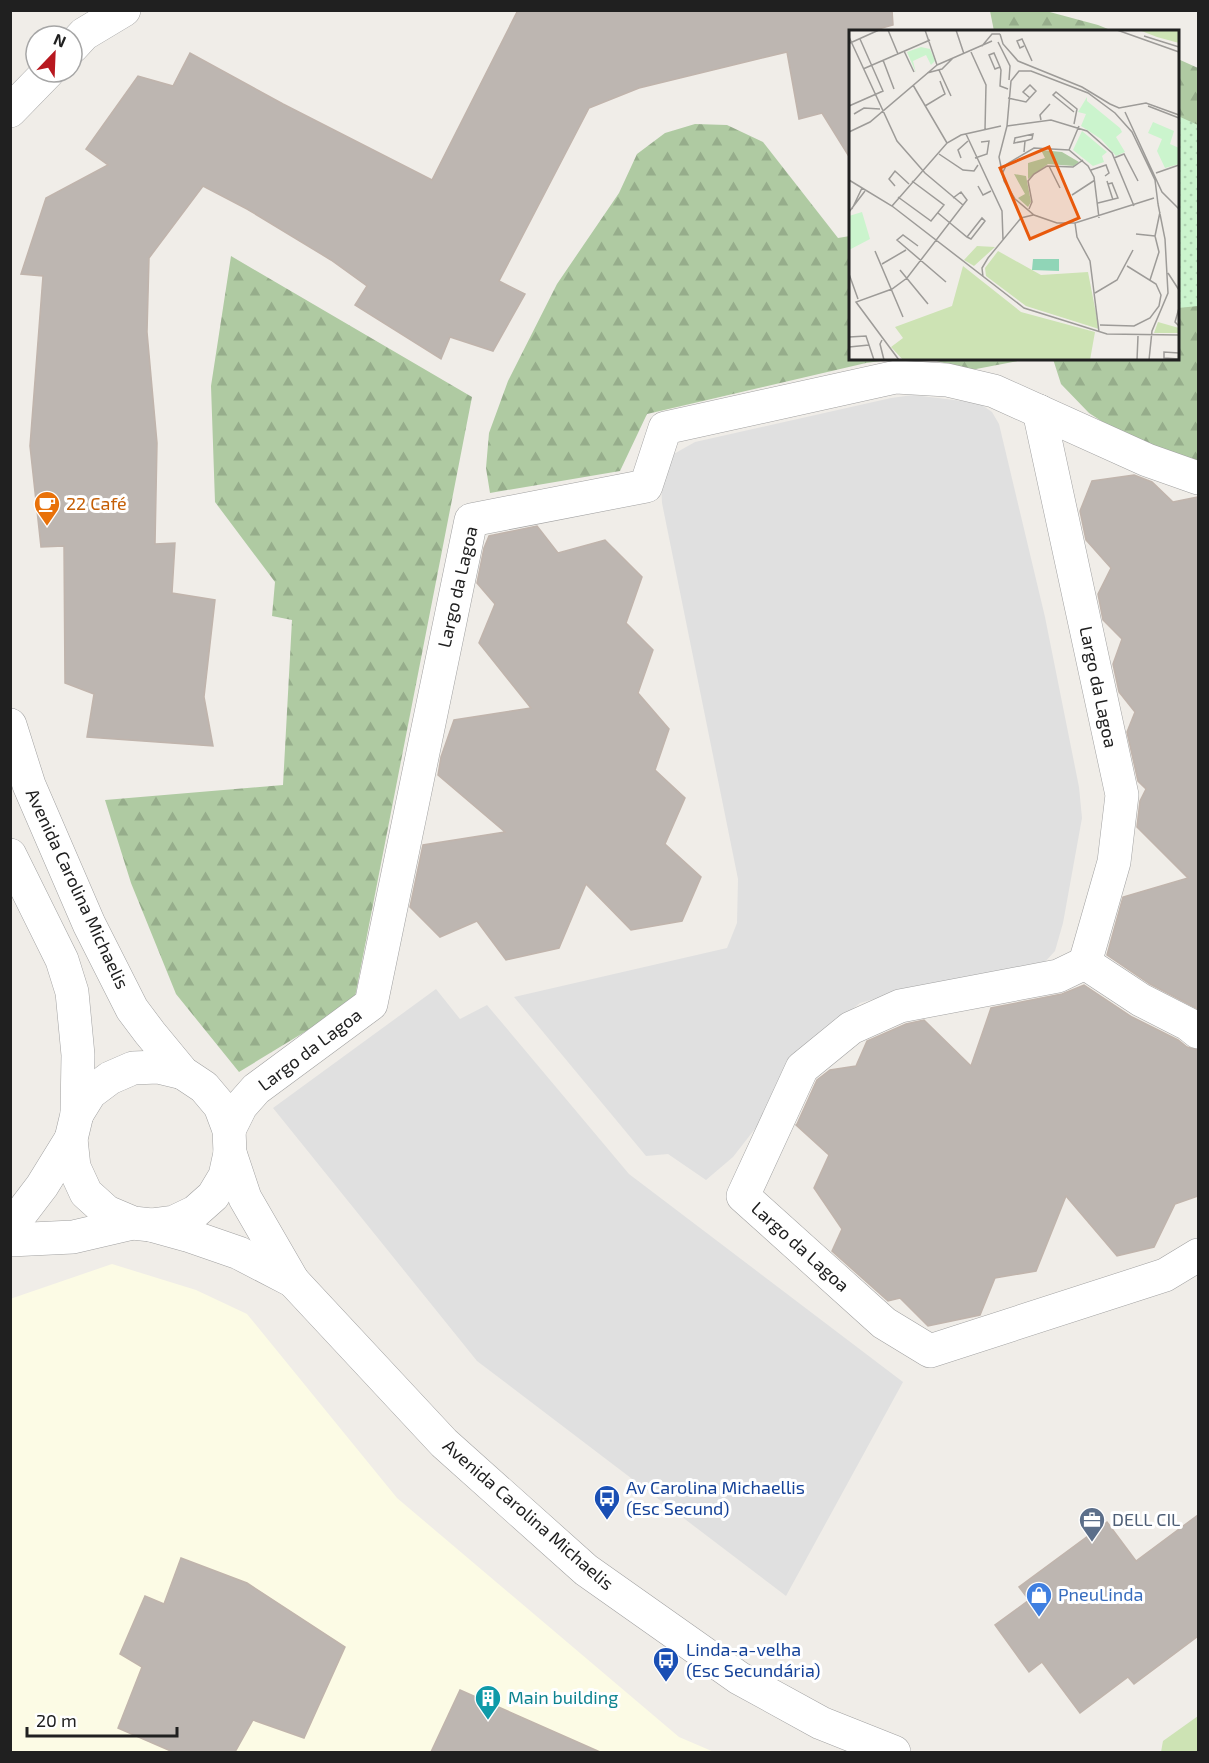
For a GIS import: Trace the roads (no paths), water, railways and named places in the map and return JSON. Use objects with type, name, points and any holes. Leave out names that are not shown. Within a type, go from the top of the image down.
[{"type":"street","points":[[84,34],[124,10]]},
{"type":"street","points":[[10,111],[36,84]]},
{"type":"street","name":"Largo da Lagoa","points":[[230,1142],[241,1106],[256,1089],[371,1005],[471,520],[646,486],[665,428],[896,377],[947,380],[994,391],[1147,460],[1198,478]]},
{"type":"street","name":"Largo da Lagoa","points":[[1039,411],[1122,795],[1114,862],[1085,963],[1058,976],[900,1006],[851,1028],[802,1068],[742,1196],[884,1323],[930,1351],[1165,1275],[1198,1255]]},
{"type":"street","name":"Avenida Carolina Michaelis","points":[[10,725],[29,785],[89,924],[132,1009],[183,1073],[204,1087],[220,1106],[245,1197],[293,1281],[444,1443],[586,1570],[739,1678],[821,1723],[894,1752]]},
{"type":"street","name":"Avenida Carolina Michaelis","points":[[10,855],[62,960],[72,992],[78,1055],[74,1167],[86,1193],[107,1212],[239,1253],[293,1281]]},
{"type":"street","points":[[1085,963],[1141,1000],[1188,1024],[1198,1032]]},
{"type":"street","name":"Avenida Carolina Michaelis","points":[[74,1127],[90,1093],[110,1078],[134,1068],[158,1067],[183,1073]]},
{"type":"street","points":[[10,1228],[42,1186],[74,1127]]},
{"type":"street","points":[[10,1240],[73,1237],[142,1224],[174,1222],[195,1212],[213,1196],[225,1176],[230,1142]]},
{"type":"place","name":"22 Café","points":[[47,527]]},
{"type":"place","name":"Av Carolina Michaellis (Esc Secund)","points":[[607,1521]]},
{"type":"place","name":"DELL CIL","points":[[1092,1543]]},
{"type":"place","name":"PneuLinda","points":[[1039,1618]]},
{"type":"place","name":"Linda-a-velha (Esc Secundária)","points":[[666,1683]]},
{"type":"place","name":"Main building","points":[[488,1721]]}]
